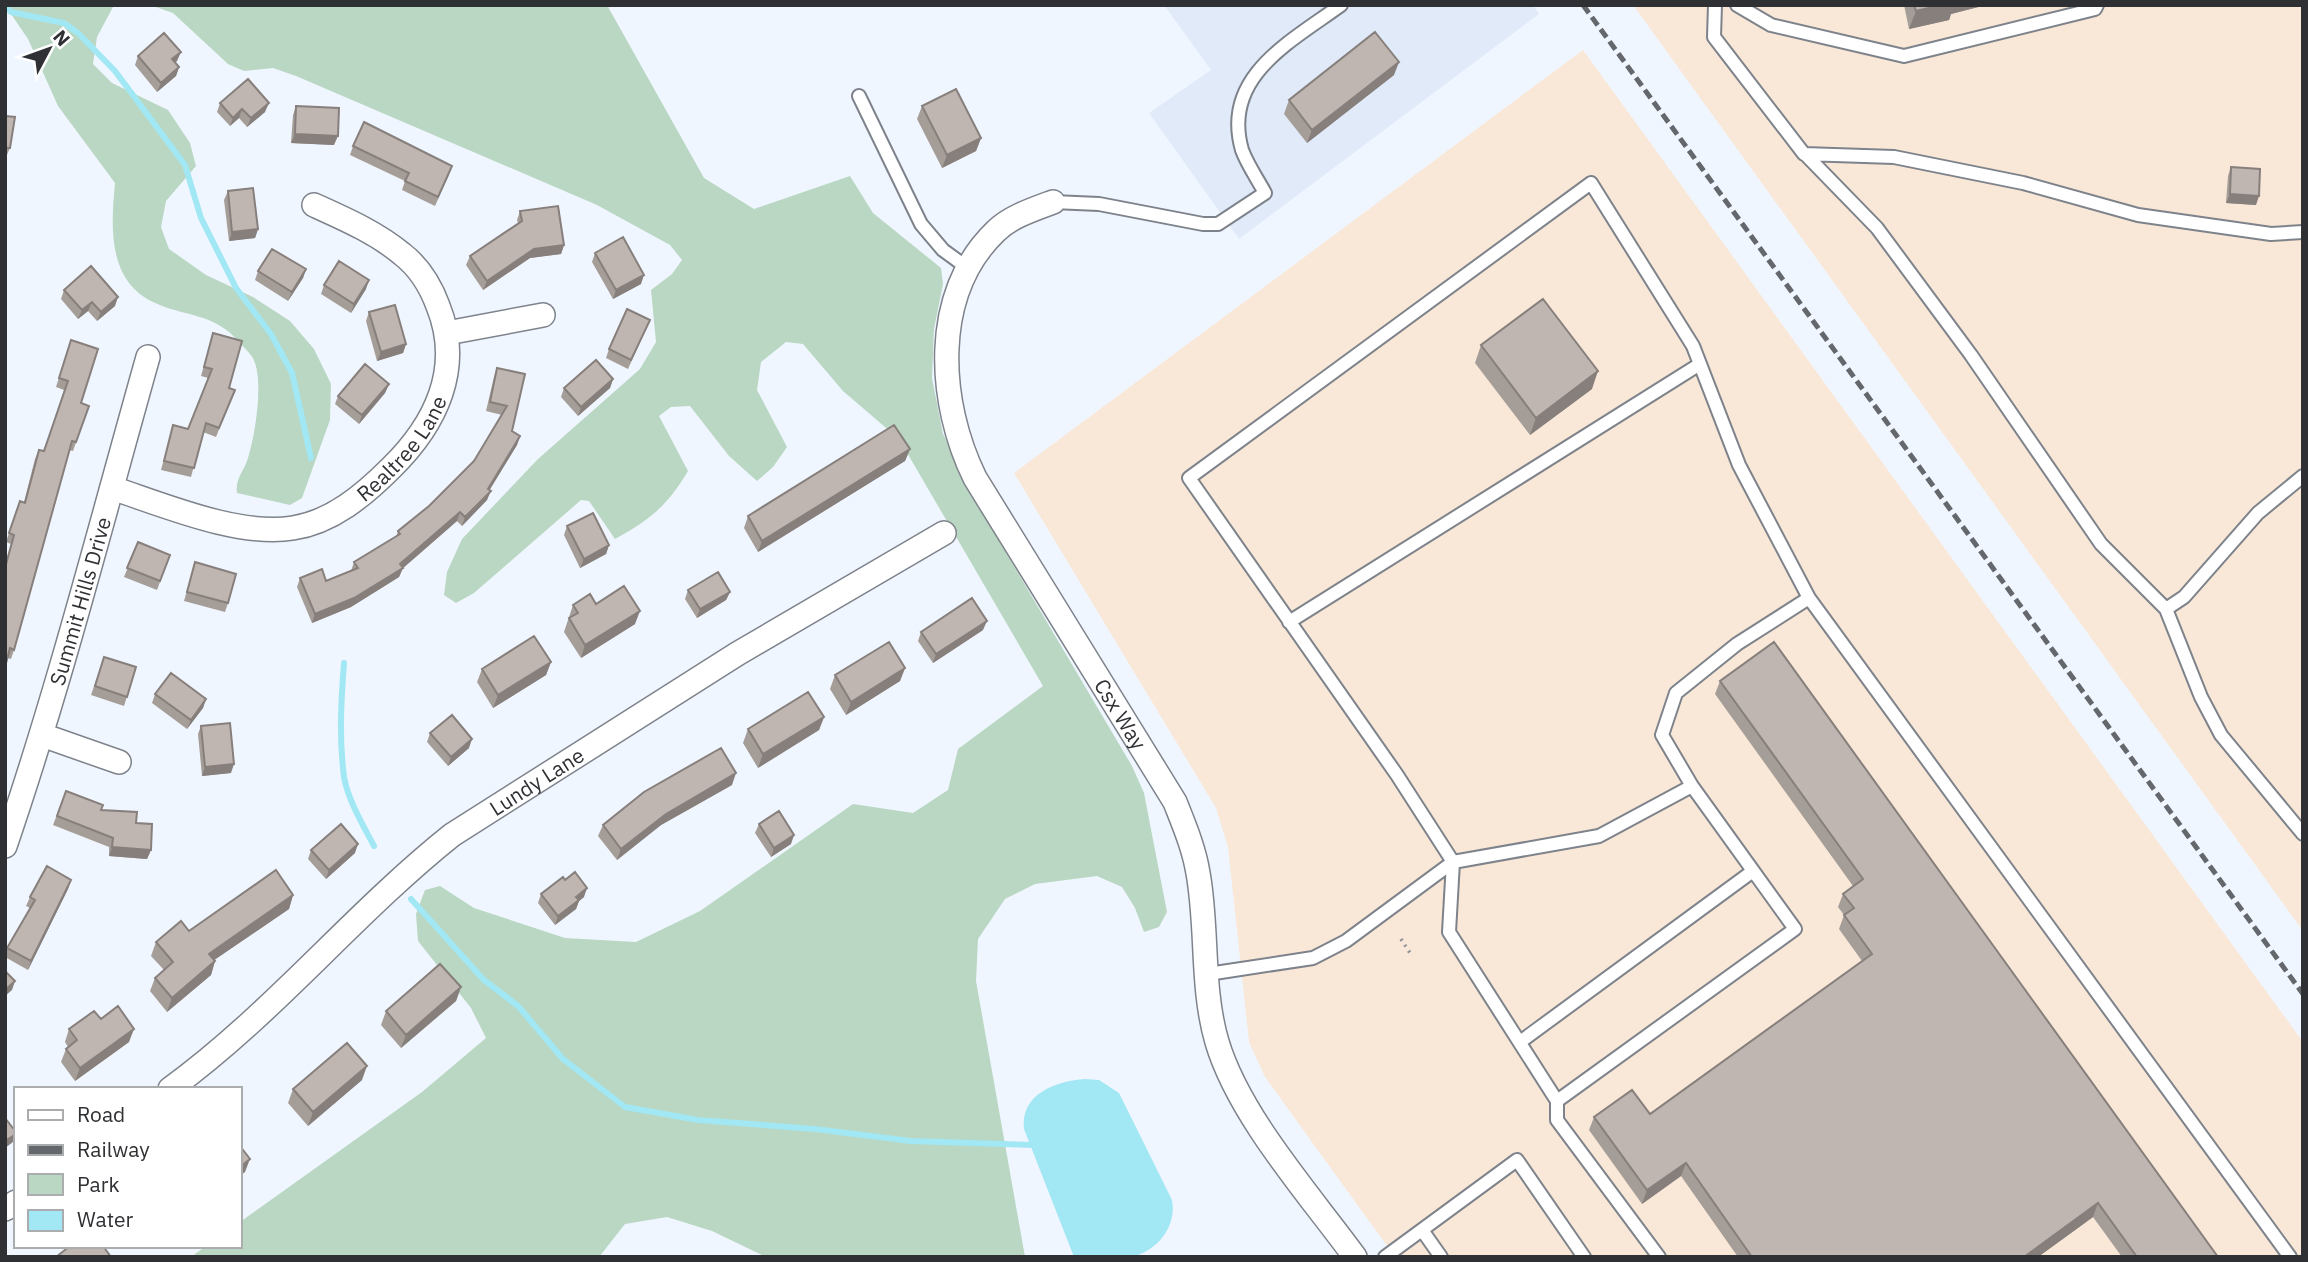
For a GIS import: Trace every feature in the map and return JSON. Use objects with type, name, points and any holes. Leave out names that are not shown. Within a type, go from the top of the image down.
[{"type":"street","name":"Csx Way","points":[[1053,202],[997,230],[969,269],[959,291],[947,341],[946,374],[954,428],[975,478],[1175,802],[1189,836],[1198,872],[1216,1041],[1228,1074],[1254,1119],[1355,1257]]},
{"type":"street","name":"Realtree Lane","points":[[113,488],[223,522],[262,529],[294,528],[334,514],[377,482],[424,431],[440,401],[448,372],[447,333],[433,294],[404,256],[384,240],[314,205]]},
{"type":"street","points":[[447,333],[543,315]]},
{"type":"street","name":"Summit Hills Drive","points":[[5,846],[42,735],[148,357]]},
{"type":"street","name":"Lundy Lane","points":[[172,1087],[252,1023],[414,866],[452,835],[726,661],[944,533]]},
{"type":"street","points":[[42,735],[119,762]]},
{"type":"lane","points":[[1053,202],[1099,204],[1203,225],[1218,224],[1265,193],[1242,150],[1238,105],[1255,71],[1341,5]]},
{"type":"lane","points":[[1715,5],[1714,37],[1805,154],[1877,228],[1971,355],[2101,544],[2166,609],[2201,697],[2221,735],[2303,834]]},
{"type":"lane","points":[[1737,5],[1771,25],[1905,56],[2095,9],[2097,5]]},
{"type":"lane","points":[[859,96],[920,224],[943,250],[969,269]]},
{"type":"lane","points":[[1805,154],[1895,157],[2023,183],[2138,215],[2271,234],[2303,232]]},
{"type":"lane","points":[[1659,1257],[1557,1120],[1557,1101],[1449,932],[1452,862],[1397,775],[1189,478],[1591,183],[1693,346],[1739,465],[1810,598],[2290,1257]]},
{"type":"lane","points":[[1289,622],[1700,364]]},
{"type":"lane","points":[[2166,609],[2185,597],[2258,513],[2303,476]]},
{"type":"lane","points":[[1557,1101],[1795,929],[1692,786],[1662,735],[1676,693],[1737,644],[1810,598]]},
{"type":"lane","points":[[1208,974],[1313,958],[1346,942],[1452,862],[1599,836],[1692,786]]},
{"type":"lane","points":[[1520,1042],[1753,871]]},
{"type":"lane","points":[[1385,1257],[1517,1160],[1584,1257]]},
{"type":"lane","points":[[1422,1230],[1441,1257]]},
{"type":"path","points":[[1401,939],[1410,953]]},
{"type":"shaded area","points":[[1164,5],[1533,5],[1539,14],[1239,239],[1149,113],[1211,70]]},
{"type":"shaded area","points":[[1633,5],[2303,5],[2303,931]]},
{"type":"shaded area","points":[[1583,50],[2303,1042],[2303,1257],[1395,1257],[1265,1077],[1249,1042],[1228,847],[1216,808],[1014,473]]},
{"type":"green space","points":[[5,5],[119,5],[113,7],[97,37],[93,64],[112,83],[168,110],[190,143],[196,166],[166,201],[161,227],[169,249],[206,275],[253,297],[290,321],[314,349],[331,384],[330,420],[302,498],[290,505],[237,493],[239,479],[251,448],[257,410],[258,384],[254,360],[229,332],[219,325],[153,302],[127,280],[115,250],[113,234],[115,183],[58,106],[28,39]]},
{"type":"green space","points":[[150,5],[607,5],[704,178],[754,209],[850,176],[873,213],[941,268],[943,284],[934,329],[932,378],[943,434],[986,519],[1132,766],[1144,793],[1167,912],[1159,927],[1144,932],[1135,908],[1122,887],[1097,876],[1035,884],[1005,899],[978,939],[976,981],[1025,1257],[766,1257],[712,1231],[667,1217],[625,1224],[599,1257],[191,1257],[203,1248],[242,1248],[242,1221],[422,1092],[486,1038],[471,1008],[418,941],[416,914],[425,890],[440,886],[474,908],[565,938],[636,942],[700,911],[853,804],[913,813],[948,790],[958,749],[1043,686],[899,439],[843,391],[803,344],[786,342],[761,362],[757,390],[787,447],[773,467],[757,481],[729,456],[690,406],[671,407],[659,416],[688,471],[673,494],[648,518],[615,539],[589,501],[581,500],[474,593],[456,603],[444,595],[447,572],[462,539],[538,459],[640,369],[656,342],[651,290],[672,274],[682,260],[670,245],[597,205],[296,76],[273,68],[244,71],[228,64],[173,13]]},
{"type":"water","points":[[1085,1079],[1099,1080],[1119,1093],[1172,1200],[1172,1219],[1164,1236],[1150,1249],[1131,1257],[1074,1257],[1024,1129],[1024,1117],[1034,1098],[1052,1086]]},
{"type":"building","points":[[1914,5],[1941,5],[1916,11]]},
{"type":"building","points":[[1375,32],[1399,62],[1312,130],[1289,100]]},
{"type":"building","points":[[164,33],[181,52],[172,59],[179,67],[161,83],[138,56]]},
{"type":"building","points":[[248,79],[269,103],[251,118],[242,109],[233,118],[220,103]]},
{"type":"building","points":[[956,89],[981,138],[947,155],[922,106]]},
{"type":"building","points":[[296,106],[339,108],[338,136],[295,134]]},
{"type":"building","points":[[5,116],[15,117],[10,148],[5,148]]},
{"type":"building","points":[[364,122],[452,166],[438,197],[405,181],[409,173],[353,146]]},
{"type":"building","points":[[2231,167],[2260,169],[2259,196],[2230,194]]},
{"type":"building","points":[[253,188],[258,229],[232,232],[228,191]]},
{"type":"building","points":[[558,206],[564,245],[534,249],[487,281],[470,256],[522,221],[520,211]]},
{"type":"building","points":[[623,237],[644,275],[616,290],[595,253]]},
{"type":"building","points":[[272,249],[306,269],[292,292],[258,271]]},
{"type":"building","points":[[339,261],[369,280],[354,304],[324,285]]},
{"type":"building","points":[[91,266],[118,297],[101,312],[92,302],[82,310],[64,290]]},
{"type":"building","points":[[1543,299],[1598,371],[1536,418],[1481,345]]},
{"type":"building","points":[[395,305],[406,344],[381,352],[369,312]]},
{"type":"building","points":[[627,309],[650,320],[631,360],[609,349]]},
{"type":"building","points":[[213,333],[242,341],[229,388],[235,390],[219,428],[206,423],[194,468],[164,461],[173,425],[188,429],[212,369],[204,367]]},
{"type":"building","points":[[71,340],[98,349],[81,403],[89,406],[76,442],[72,441],[14,650],[10,648],[5,667],[5,568],[14,535],[9,533],[20,501],[25,503],[39,450],[44,451],[68,381],[59,378]]},
{"type":"building","points":[[596,360],[613,379],[581,407],[564,388]]},
{"type":"building","points":[[365,364],[389,384],[362,415],[338,396]]},
{"type":"building","points":[[497,368],[525,374],[512,431],[520,436],[488,489],[491,491],[465,517],[460,512],[400,564],[403,568],[354,598],[315,614],[300,578],[322,569],[326,581],[358,568],[354,562],[400,534],[398,531],[429,506],[474,461],[507,406],[490,402]]},
{"type":"building","points":[[894,425],[910,449],[762,541],[748,516]]},
{"type":"building","points":[[593,513],[609,545],[584,559],[567,526]]},
{"type":"building","points":[[138,542],[170,555],[160,581],[127,568]]},
{"type":"building","points":[[195,562],[236,574],[228,603],[187,592]]},
{"type":"building","points":[[718,572],[730,592],[700,609],[688,590]]},
{"type":"building","points":[[624,586],[640,611],[585,645],[569,618],[578,613],[573,605],[590,594],[596,604]]},
{"type":"building","points":[[972,598],[987,621],[936,654],[921,632]]},
{"type":"building","points":[[534,636],[551,662],[498,695],[482,669]]},
{"type":"building","points":[[889,642],[905,668],[851,702],[835,675]]},
{"type":"building","points":[[1774,642],[2218,1257],[2137,1257],[2098,1203],[2024,1257],[1752,1257],[1686,1163],[1647,1190],[1594,1117],[1632,1090],[1650,1114],[1872,954],[1844,915],[1854,908],[1843,894],[1863,879],[1720,681]]},
{"type":"building","points":[[104,657],[136,667],[127,697],[95,686]]},
{"type":"building","points":[[171,673],[206,699],[191,720],[155,694]]},
{"type":"building","points":[[808,692],[824,717],[763,754],[748,729]]},
{"type":"building","points":[[452,715],[472,739],[451,757],[430,733]]},
{"type":"building","points":[[230,723],[234,764],[205,767],[201,726]]},
{"type":"building","points":[[721,748],[736,773],[666,814],[621,849],[603,825],[644,792]]},
{"type":"building","points":[[66,791],[103,805],[101,810],[137,812],[136,823],[152,824],[151,850],[112,847],[113,838],[57,816]]},
{"type":"building","points":[[779,811],[794,835],[774,848],[759,824]]},
{"type":"building","points":[[341,824],[358,844],[329,870],[311,850]]},
{"type":"building","points":[[47,866],[71,880],[31,961],[7,948],[35,900],[30,897]]},
{"type":"building","points":[[276,870],[293,895],[209,954],[215,961],[172,998],[155,978],[173,962],[156,942],[181,921],[189,931]]},
{"type":"building","points":[[575,872],[587,888],[576,897],[579,900],[558,916],[541,894],[563,877],[565,880]]},
{"type":"building","points":[[440,964],[461,987],[406,1035],[386,1011]]},
{"type":"building","points":[[5,971],[15,981],[5,990]]},
{"type":"building","points":[[118,1006],[134,1029],[80,1068],[66,1049],[77,1040],[69,1029],[94,1011],[101,1019]]},
{"type":"building","points":[[347,1043],[367,1066],[313,1112],[293,1089]]},
{"type":"building","points":[[5,1118],[14,1129],[14,1135],[5,1141]]},
{"type":"building","points":[[242,1149],[250,1159],[242,1165]]},
{"type":"building","points":[[67,1248],[104,1248],[111,1257],[56,1257]]},
{"type":"waterway","points":[[5,6],[11,12],[64,23],[78,33],[115,71],[185,165],[201,218],[236,288],[271,334],[292,373],[311,458]]},
{"type":"waterway","points":[[344,663],[341,720],[344,777],[352,803],[374,846]]},
{"type":"waterway","points":[[411,899],[484,980],[518,1006],[563,1059],[625,1107],[698,1120],[815,1129],[911,1141],[1035,1145]]},
{"type":"railway","points":[[1583,5],[2303,994]]}]
